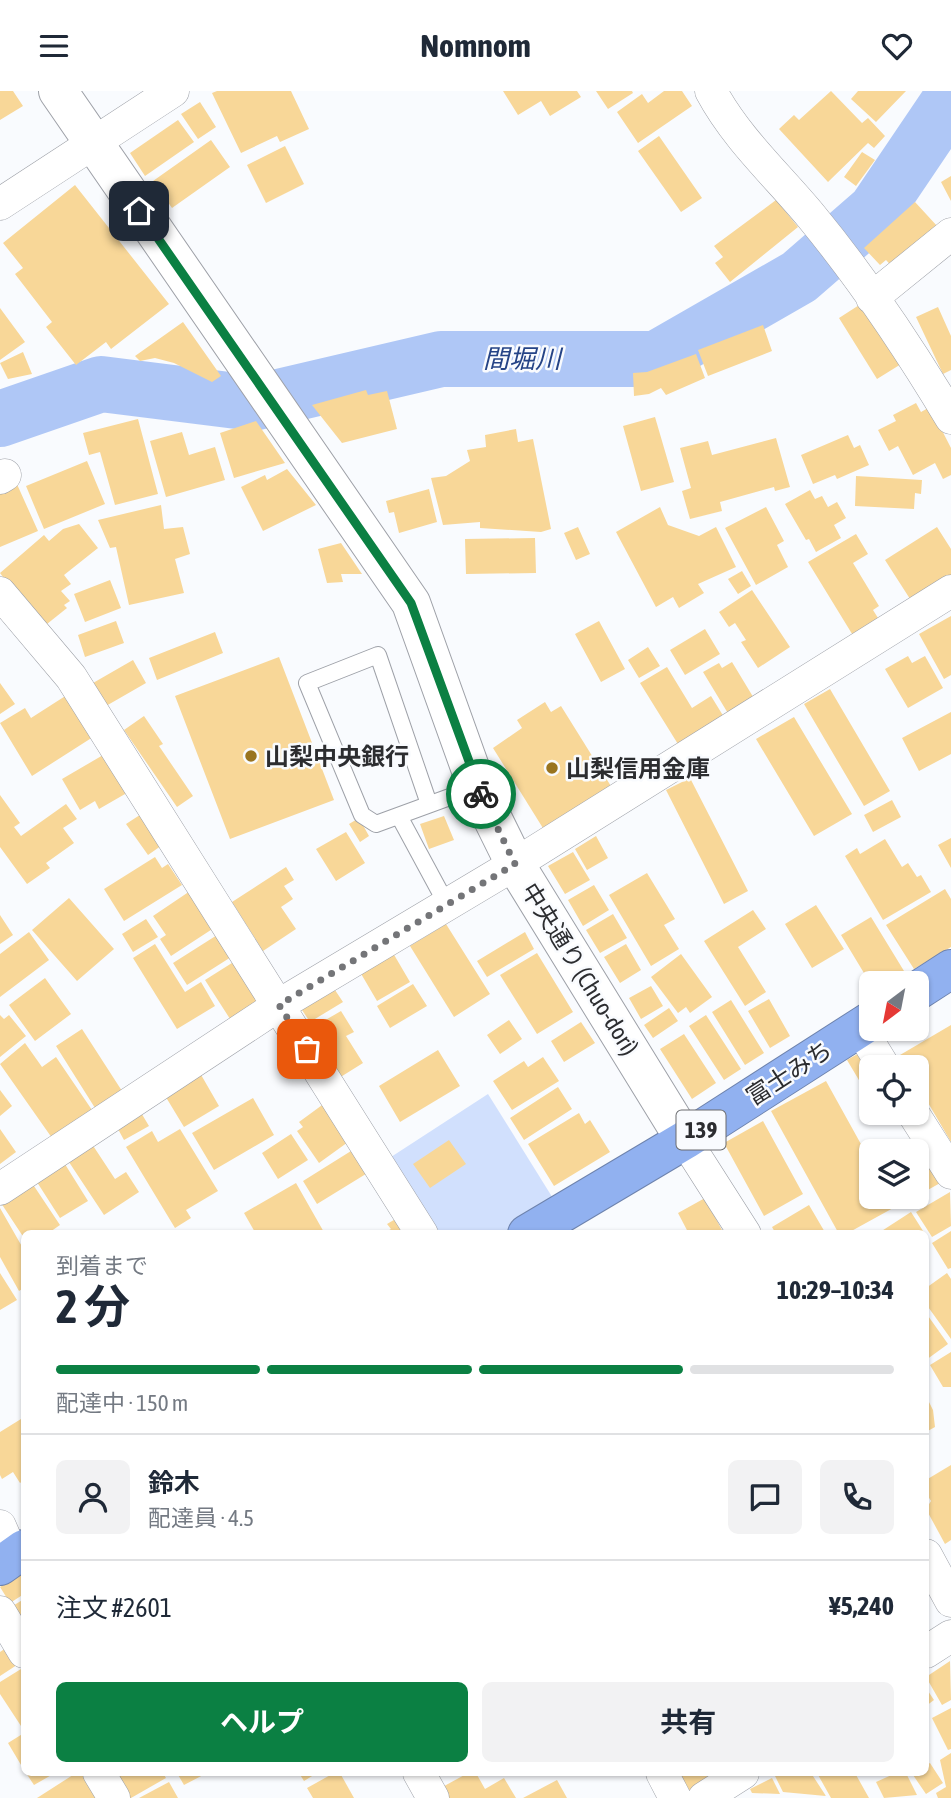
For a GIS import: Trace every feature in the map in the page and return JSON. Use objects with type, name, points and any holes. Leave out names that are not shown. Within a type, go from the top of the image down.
[{"type":"highway","points":[[929,983],[951,969]]},
{"type":"highway","name":"富士みち","points":[[534,1230],[685,1140],[859,1028]]},
{"type":"street","name":"中央通り (Chuo-dori)","points":[[58,91],[247,370],[411,603],[477,787],[515,864],[742,1230]]},
{"type":"street","points":[[0,204],[173,91]]},
{"type":"street","points":[[711,91],[725,117],[811,216],[870,293],[951,418]]},
{"type":"street","points":[[870,293],[951,234]]},
{"type":"street","points":[[0,1189],[279,1005],[515,864],[951,591]]},
{"type":"street","points":[[0,593],[71,677],[420,1230]]},
{"type":"street","points":[[921,1125],[951,1173]]},
{"type":"street","points":[[929,1561],[951,1601]]},
{"type":"street","points":[[0,1612],[21,1647]]},
{"type":"street","points":[[929,1650],[951,1636]]},
{"type":"street","points":[[101,1776],[114,1798]]},
{"type":"street","points":[[421,1776],[433,1798]]},
{"type":"street","points":[[664,1776],[675,1798]]},
{"type":"street","points":[[704,1798],[738,1776]]},
{"type":"lane","points":[[429,804],[378,655],[307,683],[362,815],[376,824],[477,787]]},
{"type":"lane","points":[[399,816],[446,903]]},
{"type":"shaded area","points":[[488,1094],[559,1208],[521,1230],[437,1230],[391,1157]]},
{"type":"building","points":[[0,91],[13,91],[23,106],[0,120]]},
{"type":"building","points":[[291,91],[309,129],[280,142],[277,136],[241,153],[212,93]]},
{"type":"building","points":[[503,91],[577,91],[581,97],[550,116],[541,101],[518,115]]},
{"type":"building","points":[[596,91],[632,91],[633,93],[608,109]]},
{"type":"building","points":[[664,91],[682,91],[692,106],[638,143],[617,112],[642,94],[648,103]]},
{"type":"building","points":[[831,91],[862,123],[868,118],[885,136],[874,148],[868,143],[828,182],[779,129],[794,115],[799,120]]},
{"type":"building","points":[[858,91],[906,91],[876,122],[851,99]]},
{"type":"building","points":[[200,102],[216,127],[198,139],[181,114]]},
{"type":"building","points":[[178,120],[194,142],[145,176],[130,153]]},
{"type":"building","points":[[659,136],[702,198],[681,212],[638,151]]},
{"type":"building","points":[[211,140],[230,167],[172,208],[153,181]]},
{"type":"building","points":[[285,146],[304,184],[266,203],[247,165]]},
{"type":"building","points":[[862,152],[875,160],[856,186],[844,177]]},
{"type":"building","points":[[951,176],[951,201],[941,182]]},
{"type":"building","points":[[75,185],[169,304],[111,349],[106,342],[76,365],[46,327],[52,322],[15,274],[23,268],[3,243]]},
{"type":"building","points":[[776,200],[798,227],[730,282],[715,263],[723,257],[714,246]]},
{"type":"building","points":[[915,202],[938,227],[896,271],[886,260],[880,265],[864,248]]},
{"type":"building","points":[[867,300],[906,361],[877,379],[839,318]]},
{"type":"building","points":[[938,307],[951,336],[951,370],[943,374],[916,317]]},
{"type":"building","points":[[0,308],[25,342],[0,360]]},
{"type":"building","points":[[183,322],[221,376],[212,382],[174,363],[155,358],[140,361],[135,356]]},
{"type":"building","points":[[763,325],[772,351],[708,376],[698,350]]},
{"type":"building","points":[[23,352],[32,374],[8,379],[0,363]]},
{"type":"building","points":[[696,354],[705,378],[666,395],[661,388],[649,394],[634,396],[633,373],[647,372]]},
{"type":"building","points":[[366,390],[368,395],[387,391],[397,429],[342,443],[312,405]]},
{"type":"building","points":[[916,403],[921,412],[930,407],[951,448],[951,475],[943,479],[935,463],[913,475],[898,446],[889,451],[878,430],[896,421],[893,415]]},
{"type":"building","points":[[655,417],[674,482],[641,491],[623,426]]},
{"type":"building","points":[[138,419],[158,494],[115,505],[100,452],[89,455],[83,433]]},
{"type":"building","points":[[256,421],[285,463],[234,478],[220,433]]},
{"type":"building","points":[[516,429],[518,442],[533,439],[551,529],[541,532],[480,528],[480,522],[443,525],[431,478],[446,476],[470,461],[467,450],[486,447],[485,435]]},
{"type":"building","points":[[182,432],[189,455],[215,447],[225,480],[166,497],[150,441]]},
{"type":"building","points":[[848,435],[854,448],[860,445],[869,465],[837,479],[835,475],[813,484],[801,455]]},
{"type":"building","points":[[776,438],[790,487],[775,491],[774,487],[720,502],[722,511],[690,519],[682,491],[691,488],[680,448],[708,441],[712,455]]},
{"type":"building","points":[[87,461],[105,504],[44,529],[26,486]]},
{"type":"building","points":[[287,469],[316,505],[263,531],[241,487],[265,475],[267,480]]},
{"type":"building","points":[[856,476],[922,480],[921,494],[915,493],[914,509],[855,506]]},
{"type":"building","points":[[16,482],[38,531],[0,547],[0,488]]},
{"type":"building","points":[[429,489],[437,522],[399,533],[394,512],[389,513],[386,501]]},
{"type":"building","points":[[810,490],[815,499],[822,496],[828,507],[837,502],[846,518],[834,525],[841,538],[816,552],[785,504]]},
{"type":"building","points":[[161,505],[164,529],[183,527],[190,554],[175,559],[184,593],[129,605],[116,547],[110,548],[98,520]]},
{"type":"building","points":[[660,507],[668,525],[699,536],[716,527],[736,567],[698,584],[704,593],[679,608],[673,597],[656,607],[616,532]]},
{"type":"building","points":[[766,507],[784,541],[777,545],[788,567],[756,585],[725,528]]},
{"type":"building","points":[[79,524],[98,548],[64,575],[71,584],[61,591],[70,601],[64,605],[67,608],[42,628],[0,573],[44,535],[49,541],[63,529]]},
{"type":"building","points":[[578,527],[590,554],[576,560],[564,533]]},
{"type":"building","points":[[937,527],[951,549],[951,577],[912,602],[885,560]]},
{"type":"building","points":[[856,534],[868,554],[853,563],[879,606],[873,610],[883,626],[857,642],[808,562]]},
{"type":"building","points":[[535,538],[536,573],[466,574],[465,539]]},
{"type":"building","points":[[341,543],[362,574],[341,574],[343,582],[327,583],[318,549]]},
{"type":"building","points":[[742,571],[751,586],[738,594],[728,579]]},
{"type":"building","points":[[110,580],[121,608],[85,622],[74,594]]},
{"type":"building","points":[[752,590],[790,647],[758,668],[741,642],[746,640],[735,623],[729,627],[719,612]]},
{"type":"building","points":[[951,616],[951,675],[944,679],[919,634]]},
{"type":"building","points":[[116,621],[124,643],[85,657],[78,635]]},
{"type":"building","points":[[599,621],[625,669],[601,682],[575,634]]},
{"type":"building","points":[[705,629],[720,654],[685,675],[670,650]]},
{"type":"building","points":[[215,632],[223,653],[157,680],[149,658]]},
{"type":"building","points":[[648,647],[660,666],[639,678],[628,660]]},
{"type":"building","points":[[908,656],[912,663],[925,656],[943,688],[908,708],[885,669]]},
{"type":"building","points":[[279,657],[334,800],[230,839],[175,696]]},
{"type":"building","points":[[133,660],[146,683],[106,706],[93,683]]},
{"type":"building","points":[[732,662],[755,700],[729,715],[703,672],[719,663],[722,668]]},
{"type":"building","points":[[667,667],[692,708],[711,696],[727,722],[681,749],[640,683]]},
{"type":"building","points":[[0,683],[15,704],[0,714]]},
{"type":"building","points":[[830,689],[890,791],[864,806],[804,704]]},
{"type":"building","points":[[70,693],[93,737],[32,776],[0,723],[25,708],[31,718]]},
{"type":"building","points":[[545,702],[551,712],[561,706],[614,791],[546,833],[493,748],[522,728],[517,720]]},
{"type":"building","points":[[951,712],[951,754],[919,771],[902,738]]},
{"type":"building","points":[[144,716],[163,744],[159,746],[193,796],[177,807],[124,730]]},
{"type":"building","points":[[794,717],[852,814],[814,836],[756,739]]},
{"type":"building","points":[[110,751],[132,790],[99,809],[95,801],[80,810],[62,779]]},
{"type":"building","points":[[690,778],[748,891],[724,904],[666,790]]},
{"type":"building","points":[[0,795],[20,823],[14,827],[21,836],[66,804],[77,819],[63,828],[74,843],[46,863],[50,868],[27,884],[0,847]]},
{"type":"building","points":[[892,800],[901,817],[873,832],[864,815]]},
{"type":"building","points":[[146,811],[168,841],[148,855],[126,824]]},
{"type":"building","points":[[444,816],[454,840],[429,849],[420,824]]},
{"type":"building","points":[[359,818],[369,836],[360,842],[349,824]]},
{"type":"building","points":[[346,832],[365,863],[336,881],[316,849]]},
{"type":"building","points":[[596,836],[608,858],[587,870],[575,849]]},
{"type":"building","points":[[951,838],[951,868],[938,845]]},
{"type":"building","points":[[885,839],[902,867],[908,863],[917,877],[921,875],[931,892],[883,920],[845,856],[857,848],[860,854]]},
{"type":"building","points":[[573,852],[590,880],[565,894],[548,866]]},
{"type":"building","points":[[155,857],[162,868],[168,864],[182,885],[124,921],[104,889]]},
{"type":"building","points":[[286,867],[294,880],[284,886],[293,899],[281,907],[296,929],[263,951],[232,902]]},
{"type":"building","points":[[647,873],[675,919],[664,925],[679,949],[651,966],[609,895]]},
{"type":"building","points":[[594,885],[609,910],[583,926],[568,900]]},
{"type":"building","points":[[196,887],[220,924],[171,956],[160,939],[166,935],[153,916]]},
{"type":"building","points":[[945,889],[951,899],[951,947],[914,969],[886,925]]},
{"type":"building","points":[[69,898],[114,949],[77,981],[32,930]]},
{"type":"building","points":[[816,905],[844,949],[812,968],[785,924]]},
{"type":"building","points":[[753,910],[766,929],[738,947],[766,992],[745,1006],[704,941]]},
{"type":"building","points":[[613,914],[627,938],[600,953],[586,930]]},
{"type":"building","points":[[0,915],[13,935],[0,944]]},
{"type":"building","points":[[871,917],[904,971],[863,971],[841,935]]},
{"type":"building","points":[[146,919],[158,937],[133,952],[122,934]]},
{"type":"building","points":[[446,924],[490,994],[454,1017],[410,946]]},
{"type":"building","points":[[225,930],[239,952],[187,985],[173,963]]},
{"type":"building","points":[[29,932],[49,960],[0,997],[0,954]]},
{"type":"building","points":[[525,932],[534,949],[487,977],[477,961]]},
{"type":"building","points":[[155,944],[185,992],[201,982],[215,1006],[177,1029],[133,958]]},
{"type":"building","points":[[626,944],[641,970],[620,983],[604,957]]},
{"type":"building","points":[[393,953],[410,982],[377,1001],[360,972]]},
{"type":"building","points":[[537,953],[573,1012],[537,1034],[500,975]]},
{"type":"building","points":[[681,954],[712,997],[690,1013],[686,1007],[678,1013],[651,977]]},
{"type":"building","points":[[243,956],[270,998],[232,1022],[205,980]]},
{"type":"building","points":[[45,978],[71,1014],[35,1041],[9,1005]]},
{"type":"building","points":[[413,984],[427,1006],[390,1028],[377,1006]]},
{"type":"building","points":[[651,986],[663,1006],[641,1019],[629,998]]},
{"type":"building","points":[[333,987],[343,1002],[310,1022],[300,1007]]},
{"type":"building","points":[[769,999],[790,1036],[770,1048],[748,1011]]},
{"type":"building","points":[[731,1000],[764,1053],[745,1065],[712,1012]]},
{"type":"building","points":[[669,1008],[678,1021],[653,1038],[644,1025]]},
{"type":"building","points":[[341,1011],[354,1032],[346,1036],[363,1063],[339,1078],[310,1029]]},
{"type":"building","points":[[0,1015],[4,1019],[9,1015],[26,1036],[0,1057]]},
{"type":"building","points":[[706,1015],[741,1069],[724,1080],[689,1026]]},
{"type":"building","points":[[509,1020],[522,1039],[500,1054],[487,1035]]},
{"type":"building","points":[[581,1022],[595,1043],[564,1062],[551,1041]]},
{"type":"building","points":[[951,1025],[951,1142],[929,1104],[929,1055],[900,1055],[924,1041],[929,1041],[929,1038]]},
{"type":"building","points":[[82,1029],[122,1091],[95,1108],[56,1046]]},
{"type":"building","points":[[684,1034],[716,1083],[692,1099],[660,1049]]},
{"type":"building","points":[[25,1043],[42,1067],[56,1057],[92,1110],[52,1138],[0,1064]]},
{"type":"building","points":[[868,1048],[869,1055],[859,1055],[859,1080],[847,1060]]},
{"type":"building","points":[[438,1050],[460,1086],[400,1122],[379,1086]]},
{"type":"building","points":[[543,1057],[559,1081],[512,1110],[493,1081],[524,1061],[528,1067]]},
{"type":"building","points":[[200,1073],[219,1106],[184,1127],[164,1094]]},
{"type":"building","points":[[826,1081],[859,1141],[859,1209],[891,1209],[853,1230],[837,1230],[771,1111]]},
{"type":"building","points":[[558,1087],[572,1109],[524,1140],[510,1118]]},
{"type":"building","points":[[0,1090],[12,1106],[0,1116]]},
{"type":"building","points":[[253,1098],[274,1135],[214,1170],[192,1133]]},
{"type":"building","points":[[329,1100],[355,1137],[319,1163],[297,1131],[303,1127],[299,1122]]},
{"type":"building","points":[[137,1106],[149,1126],[124,1140],[113,1120]]},
{"type":"building","points":[[579,1113],[585,1124],[590,1120],[610,1152],[554,1186],[528,1144]]},
{"type":"building","points":[[763,1121],[803,1194],[764,1216],[724,1143]]},
{"type":"building","points":[[0,1129],[16,1152],[0,1164]]},
{"type":"building","points":[[180,1129],[218,1191],[186,1210],[191,1218],[175,1228],[126,1147],[152,1131],[158,1142]]},
{"type":"building","points":[[291,1134],[308,1160],[278,1179],[262,1153]]},
{"type":"building","points":[[88,1138],[115,1179],[126,1172],[139,1192],[104,1215],[63,1153]]},
{"type":"building","points":[[449,1140],[466,1164],[430,1188],[413,1164]]},
{"type":"building","points":[[359,1146],[374,1169],[317,1204],[303,1181]]},
{"type":"building","points":[[929,1158],[942,1182],[929,1189]]},
{"type":"building","points":[[63,1161],[88,1201],[60,1218],[35,1179]]},
{"type":"building","points":[[32,1183],[60,1225],[53,1230],[21,1230],[21,1233],[1,1203]]},
{"type":"building","points":[[296,1183],[323,1230],[254,1230],[244,1213]]},
{"type":"building","points":[[950,1192],[951,1226],[932,1237],[916,1212],[929,1209],[929,1204]]},
{"type":"building","points":[[705,1198],[722,1230],[687,1230],[678,1213]]},
{"type":"building","points":[[809,1205],[824,1230],[774,1230],[772,1227]]},
{"type":"building","points":[[0,1208],[21,1245],[19,1291],[0,1257]]},
{"type":"building","points":[[911,1212],[922,1230],[883,1230]]},
{"type":"building","points":[[404,1214],[414,1230],[389,1230],[387,1224]]},
{"type":"building","points":[[951,1231],[951,1268],[948,1269],[932,1243]]},
{"type":"building","points":[[0,1273],[17,1300],[0,1310]]},
{"type":"building","points":[[947,1273],[951,1279],[951,1339],[929,1308],[929,1286]]},
{"type":"building","points":[[929,1317],[948,1344],[929,1358]]},
{"type":"building","points":[[951,1352],[951,1387],[943,1387],[930,1365]]},
{"type":"building","points":[[929,1402],[933,1410],[935,1427],[929,1430]]},
{"type":"building","points":[[21,1419],[20,1483],[13,1472],[2,1479],[0,1475],[0,1432]]},
{"type":"building","points":[[951,1465],[951,1540],[945,1544],[929,1515],[929,1478]]},
{"type":"building","points":[[21,1573],[21,1596],[10,1603],[0,1587]]},
{"type":"building","points":[[21,1601],[21,1619],[11,1607]]},
{"type":"building","points":[[12,1644],[21,1662],[0,1676],[0,1652]]},
{"type":"building","points":[[950,1661],[951,1700],[942,1705],[929,1682],[929,1675]]},
{"type":"building","points":[[21,1669],[21,1726],[0,1694],[0,1682]]},
{"type":"building","points":[[951,1708],[951,1749],[948,1750],[932,1718]]},
{"type":"building","points":[[21,1735],[21,1765],[8,1743]]},
{"type":"building","points":[[951,1753],[951,1798],[938,1798],[936,1793],[946,1787],[940,1760]]},
{"type":"building","points":[[929,1764],[943,1783],[926,1794],[914,1776],[929,1776]]},
{"type":"building","points":[[28,1776],[50,1776],[34,1785]]},
{"type":"building","points":[[71,1776],[92,1776],[105,1798],[37,1798]]},
{"type":"building","points":[[116,1776],[166,1778],[131,1798],[124,1798]]},
{"type":"building","points":[[179,1776],[201,1776],[184,1785]]},
{"type":"building","points":[[329,1776],[342,1776],[354,1798],[313,1798],[307,1788]]},
{"type":"building","points":[[463,1776],[478,1776],[485,1789],[504,1778],[516,1798],[442,1798],[437,1790]]},
{"type":"building","points":[[674,1776],[711,1776],[715,1783],[685,1798]]},
{"type":"building","points":[[775,1776],[813,1776],[826,1796],[783,1792]]},
{"type":"building","points":[[819,1776],[857,1776],[869,1798],[831,1798]]},
{"type":"building","points":[[889,1776],[908,1776],[917,1795],[884,1798],[876,1782]]},
{"type":"building","points":[[772,1778],[780,1794],[752,1793],[750,1789]]},
{"type":"building","points":[[557,1780],[567,1798],[523,1798]]},
{"type":"building","points":[[169,1782],[178,1798],[139,1798]]},
{"type":"waterway","name":"間堀川","points":[[0,419],[101,384],[253,403],[441,359],[656,359],[799,277],[876,210],[951,99]]},
{"type":"way so far","points":[[307,1049],[279,1005],[515,864],[481,794]]},
{"type":"place","name":"山梨中央銀行","points":[[251,756]]},
{"type":"place","name":"山梨信用金庫","points":[[552,768]]},
{"type":"route","points":[[139,211],[411,603],[481,794]]}]
